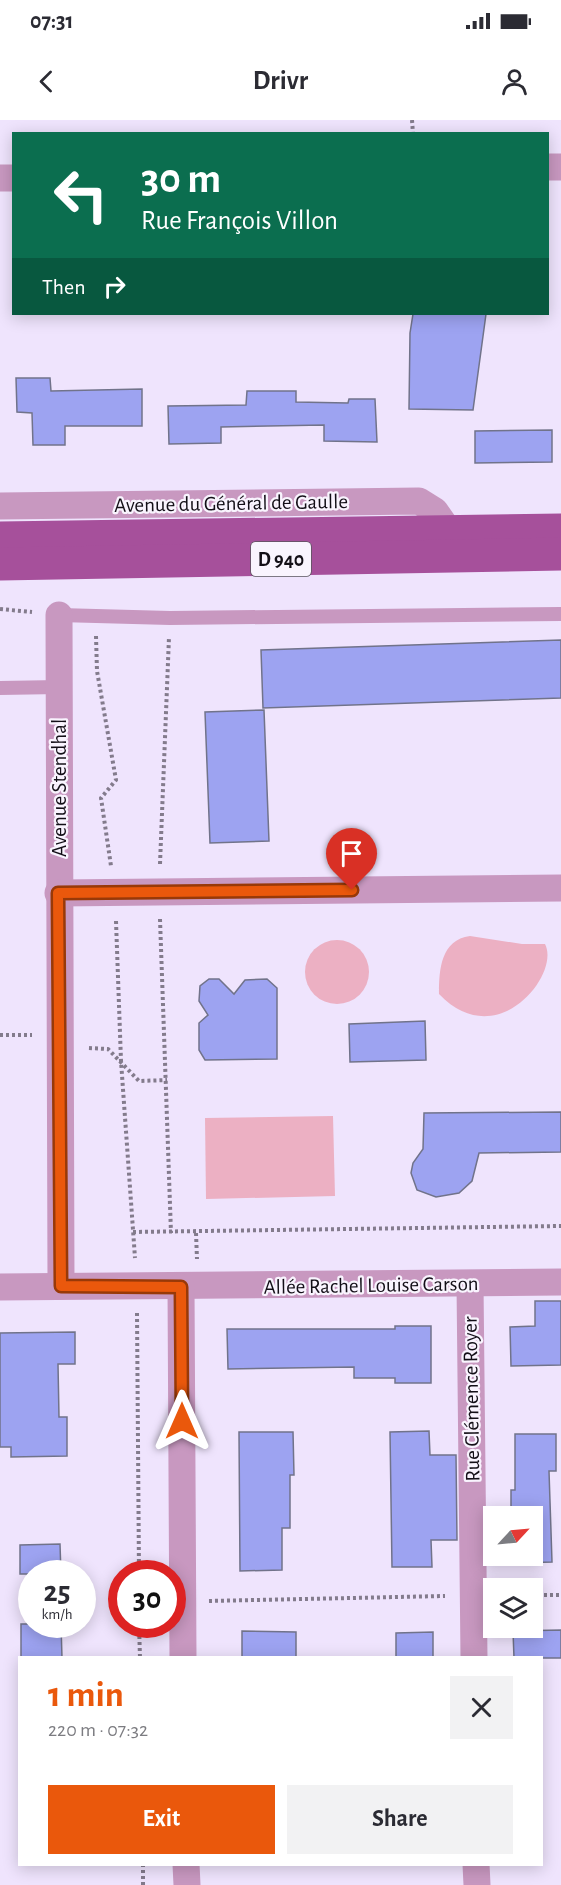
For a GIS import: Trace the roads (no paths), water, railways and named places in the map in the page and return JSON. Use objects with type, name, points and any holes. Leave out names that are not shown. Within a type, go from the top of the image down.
[{"type":"main road","name":"D 940","points":[[0,538],[561,530]]},
{"type":"main road","name":"D 940","points":[[0,564],[561,554]]},
{"type":"street","name":"Avenue du Général de Gaulle","points":[[0,506],[419,501],[435,511],[449,531]]},
{"type":"street","name":"Avenue Stendhal","points":[[59,615],[58,893],[61,1286]]},
{"type":"street","points":[[58,893],[561,888]]},
{"type":"street","name":"Allée Rachel Louise Carson","points":[[0,1287],[561,1282]]},
{"type":"street","name":"Rue Clémence Royer","points":[[470,1284],[474,1656]]},
{"type":"street","points":[[181,1287],[183,1656]]},
{"type":"street","points":[[186,1866],[187,1885]]},
{"type":"street","points":[[476,1866],[477,1885]]},
{"type":"lane","points":[[59,615],[170,618],[561,614]]},
{"type":"lane","points":[[0,688],[59,687]]}]
